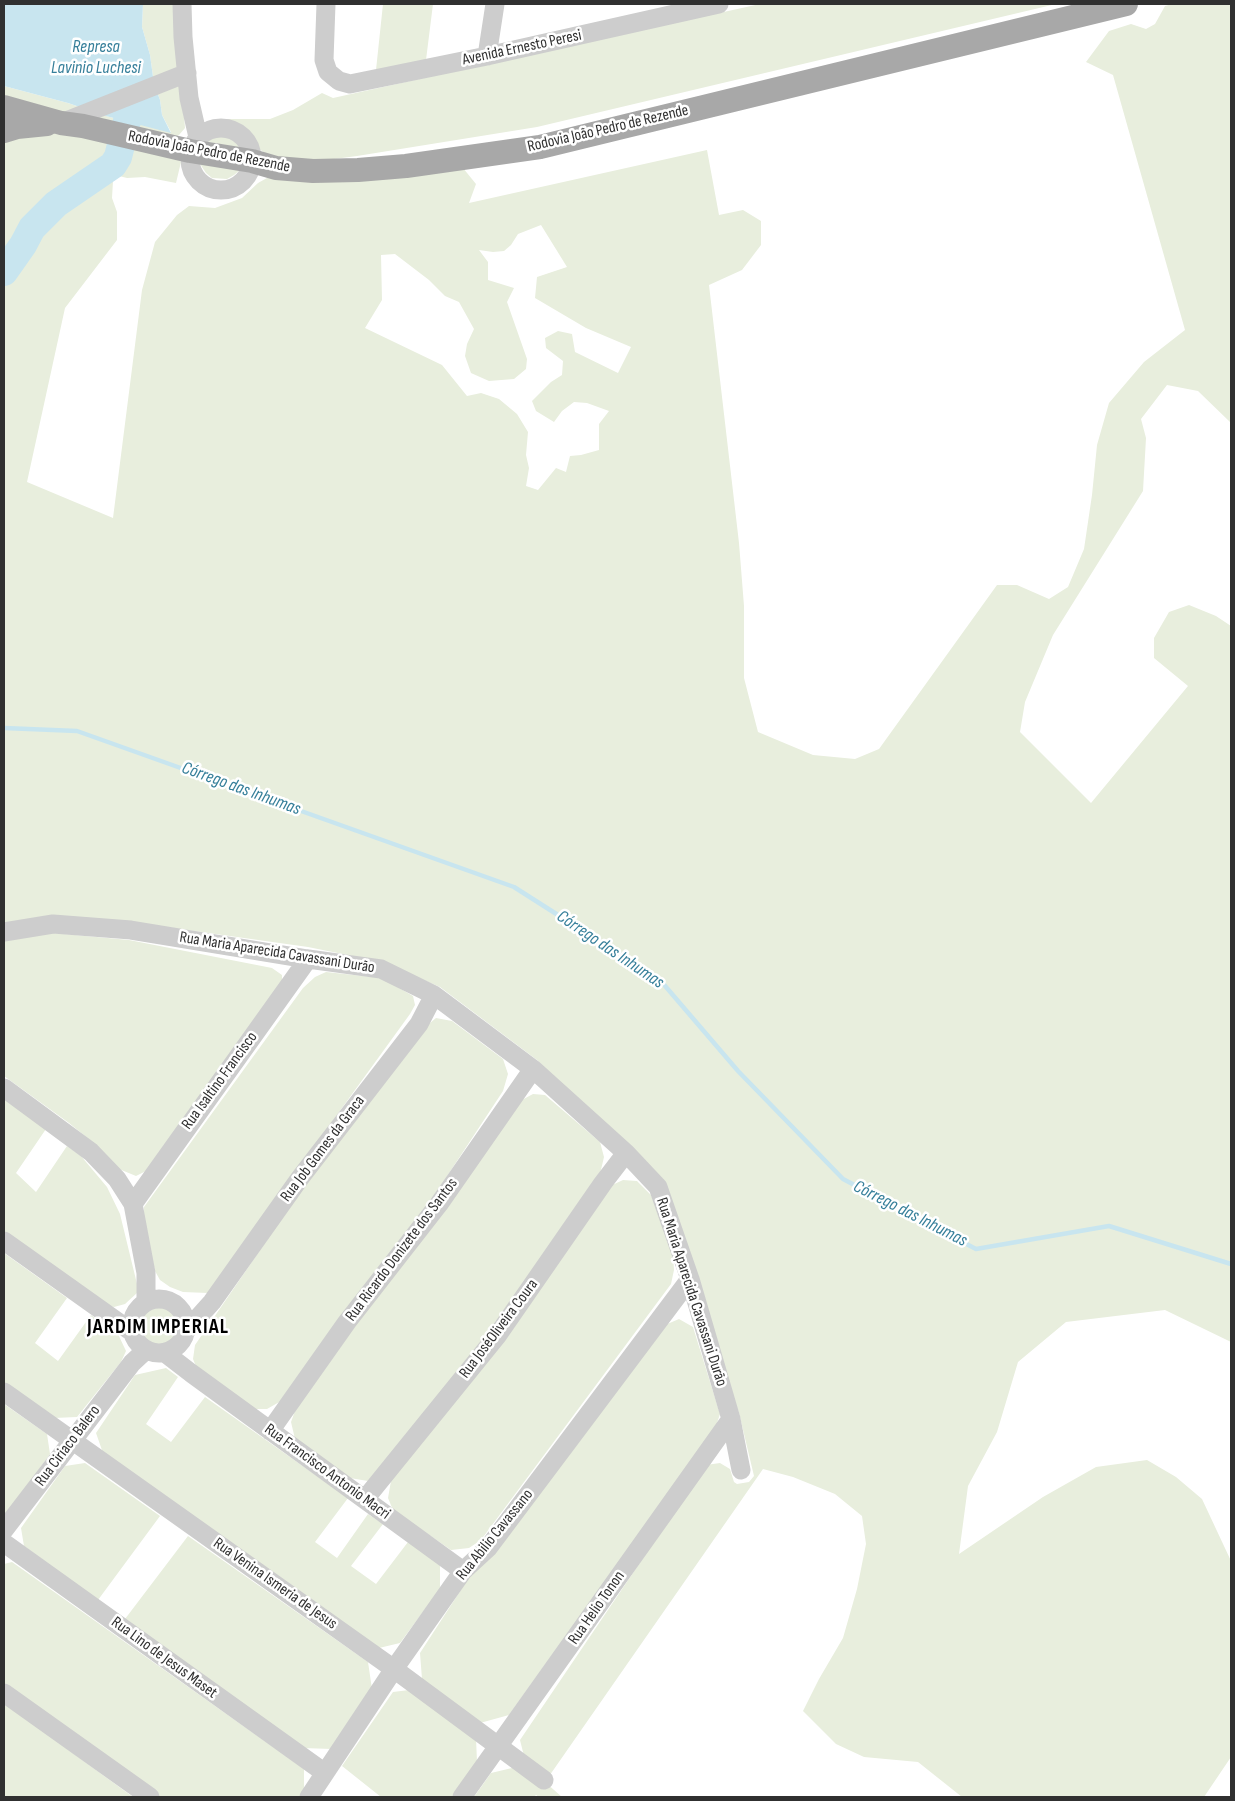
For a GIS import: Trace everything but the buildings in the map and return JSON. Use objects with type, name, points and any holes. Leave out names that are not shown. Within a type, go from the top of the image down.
[{"type":"main road","name":"Rodovia João Pedro de Rezende","points":[[4,106],[190,144],[276,168],[358,170],[387,168],[461,159],[540,146],[1126,4]]},
{"type":"main road","name":"Rodovia João Pedro de Rezende","points":[[4,131],[17,127],[79,120]]},
{"type":"street","points":[[182,4],[189,98],[190,144],[194,176],[204,185],[216,190],[229,189],[240,184],[251,161],[245,139],[236,131],[225,127],[190,144]]},
{"type":"street","name":"Avenida Ernesto Peresi","points":[[326,4],[324,60],[328,72],[339,81],[350,84],[487,56],[719,4]]},
{"type":"street","points":[[487,56],[495,4]]},
{"type":"street","points":[[79,120],[186,73]]},
{"type":"street","name":"Rua Maria Aparecida Cavassani Durão","points":[[4,932],[53,924],[131,930],[381,969],[434,995],[533,1069],[626,1153],[658,1187],[690,1279],[731,1419],[741,1470]]},
{"type":"street","name":"Rua Isaltino Francisco","points":[[133,1204],[308,959]]},
{"type":"street","name":"Rua Job Gomes da Graca","points":[[186,1323],[212,1302],[300,1178],[419,1024],[434,995]]},
{"type":"street","name":"Rua Ricardo Donizete dos Santos","points":[[270,1431],[347,1322],[439,1204],[533,1069]]},
{"type":"street","points":[[4,1088],[91,1152],[117,1179],[133,1204],[151,1300]]},
{"type":"street","name":"Rua JoséOliveira Coura","points":[[365,1499],[497,1336],[603,1183],[626,1153]]},
{"type":"street","points":[[4,1241],[137,1337],[152,1352],[170,1350],[182,1340],[186,1323],[174,1302],[166,1299],[151,1300],[134,1313],[137,1337]]},
{"type":"street","name":"Rua Abilio Cavassano","points":[[309,1797],[394,1669],[463,1572],[488,1548],[690,1279]]},
{"type":"street","name":"Rua Ciriaco Balero","points":[[4,1530],[132,1363],[137,1337]]},
{"type":"street","name":"Rua Francisco Antonio Macri","points":[[170,1350],[191,1373],[463,1572]]},
{"type":"street","name":"Rua Venina Ismeria de Jesus","points":[[4,1392],[394,1669],[544,1780]]},
{"type":"street","name":"Rua Helio Tonon","points":[[462,1797],[731,1419]]},
{"type":"street","name":"Rua Lino de Jesus Maset","points":[[4,1543],[325,1773]]},
{"type":"street","points":[[4,1693],[150,1797]]},
{"type":"green space","points":[[143,4],[175,4],[185,128],[179,135],[171,139],[4,99],[4,86],[68,103],[106,116],[171,132],[162,115],[160,100],[154,84],[150,55],[142,27]]},
{"type":"green space","points":[[383,4],[433,4],[426,60],[376,70]]},
{"type":"green space","points":[[760,4],[1056,4],[537,127],[357,156],[311,162],[271,157],[259,149],[234,126],[219,119],[270,119],[293,110],[322,93],[333,98]]},
{"type":"green space","points":[[1172,4],[1231,4],[1231,423],[1198,391],[1167,385],[1141,419],[1146,438],[1143,491],[1053,635],[1025,702],[1020,732],[1091,803],[1188,686],[1154,658],[1154,638],[1169,612],[1189,605],[1216,616],[1231,626],[1231,1342],[1165,1310],[1066,1322],[1018,1362],[997,1432],[968,1486],[959,1554],[1043,1497],[1096,1467],[1147,1460],[1176,1477],[1202,1499],[1231,1561],[1231,1757],[1204,1797],[962,1797],[918,1762],[864,1757],[836,1744],[803,1711],[843,1638],[857,1589],[866,1544],[862,1516],[835,1494],[793,1477],[763,1469],[545,1782],[562,1797],[539,1797],[536,1795],[534,1797],[474,1797],[491,1773],[512,1768],[524,1756],[520,1740],[706,1465],[720,1463],[730,1469],[734,1482],[737,1484],[749,1482],[754,1476],[739,1413],[662,1185],[537,1060],[440,987],[382,962],[308,947],[130,922],[4,923],[4,139],[57,130],[177,158],[181,162],[176,183],[145,177],[127,178],[119,176],[113,181],[112,198],[117,212],[117,240],[65,308],[27,482],[113,518],[142,290],[155,242],[177,215],[189,206],[215,208],[242,198],[258,183],[267,178],[463,168],[476,184],[469,203],[707,150],[719,215],[743,210],[761,221],[761,245],[742,270],[709,285],[739,543],[744,606],[744,678],[758,732],[813,755],[855,759],[879,749],[997,585],[1017,585],[1049,599],[1068,587],[1084,549],[1097,445],[1109,403],[1144,362],[1185,330],[1113,75],[1086,62],[1109,31],[1131,24],[1146,29],[1155,24],[1165,6]],"holes":[[[541,225],[567,267],[537,277],[535,298],[586,328],[631,347],[618,373],[575,352],[572,334],[558,331],[545,338],[546,348],[563,361],[562,375],[551,382],[532,401],[536,411],[554,422],[562,411],[574,402],[587,403],[609,411],[599,424],[599,450],[570,456],[566,472],[556,468],[538,490],[526,486],[529,468],[526,455],[528,432],[517,414],[499,399],[481,393],[467,396],[442,365],[365,328],[382,300],[381,255],[395,254],[429,280],[445,296],[459,302],[474,329],[467,344],[465,356],[471,373],[489,381],[514,379],[526,369],[527,359],[507,302],[514,288],[488,280],[488,262],[479,250],[504,251],[511,245],[518,234]]]},
{"type":"green space","points":[[217,133],[232,136],[242,148],[203,141]]},
{"type":"green space","points":[[198,161],[240,170],[227,179],[212,178]]},
{"type":"green space","points":[[53,933],[129,940],[272,968],[282,975],[282,984],[148,1170],[136,1176],[119,1169],[96,1145],[69,1123],[4,1076],[4,940]]},
{"type":"green space","points":[[326,972],[382,978],[413,996],[415,1005],[208,1293],[183,1292],[170,1287],[160,1280],[155,1271],[144,1221],[144,1207],[303,988],[315,977]]},
{"type":"green space","points":[[436,1018],[452,1021],[503,1059],[508,1074],[503,1091],[432,1199],[281,1401],[267,1409],[254,1409],[198,1371],[193,1359],[195,1345],[306,1183],[424,1028]]},
{"type":"green space","points":[[533,1094],[545,1095],[600,1142],[604,1157],[600,1174],[492,1329],[368,1481],[350,1478],[295,1439],[291,1422],[295,1411],[354,1325],[518,1102]]},
{"type":"green space","points":[[4,1099],[46,1129],[16,1173],[36,1192],[67,1146],[81,1156],[107,1187],[120,1214],[137,1284],[137,1293],[125,1304],[114,1307],[103,1305],[4,1234]]},
{"type":"green space","points":[[623,1180],[637,1181],[651,1195],[673,1255],[674,1270],[671,1284],[481,1540],[469,1548],[451,1550],[393,1510],[388,1498],[391,1481],[608,1187]]},
{"type":"green space","points":[[4,1253],[67,1298],[35,1343],[58,1361],[91,1315],[118,1334],[126,1351],[121,1362],[77,1417],[54,1418],[4,1382]]},
{"type":"green space","points":[[163,1304],[171,1307],[177,1313],[180,1325],[177,1337],[171,1343],[155,1346],[147,1343],[141,1337],[138,1321],[141,1313],[147,1307]]},
{"type":"green space","points":[[679,1319],[693,1327],[720,1414],[716,1426],[509,1715],[480,1723],[422,1679],[420,1653],[468,1579],[665,1325]]},
{"type":"green space","points":[[166,1368],[178,1377],[146,1424],[171,1442],[205,1397],[348,1498],[315,1542],[337,1558],[368,1514],[383,1524],[351,1566],[376,1584],[408,1542],[440,1565],[440,1589],[400,1643],[379,1648],[103,1453],[96,1433],[135,1375]]},
{"type":"green space","points":[[4,1404],[47,1434],[50,1454],[7,1514],[4,1514]]},
{"type":"green space","points":[[85,1463],[160,1516],[98,1600],[24,1546],[21,1528],[65,1466]]},
{"type":"green space","points":[[188,1536],[368,1662],[372,1689],[332,1749],[302,1748],[125,1619]]},
{"type":"green space","points":[[12,1562],[304,1769],[304,1794],[301,1797],[160,1797],[4,1683],[4,1564]]},
{"type":"green space","points":[[409,1690],[476,1738],[477,1762],[452,1797],[381,1797],[342,1766],[393,1692]]},
{"type":"green space","points":[[4,1703],[133,1797],[4,1797]]},
{"type":"water","name":"Represa Lavinio Luchesi","points":[[4,4],[143,4],[142,27],[150,55],[154,84],[160,100],[162,115],[171,133],[4,86]]},
{"type":"waterway","points":[[4,272],[23,245],[32,228],[56,204],[113,165],[118,157],[131,105],[125,87]]},
{"type":"waterway","name":"Córrego das Inhumas","points":[[4,728],[77,731],[514,887],[660,980],[738,1071],[843,1179],[976,1249],[1109,1226],[1231,1264]]},
{"type":"district","name":"JARDIM IMPERIAL","points":[[158,1328]]}]
